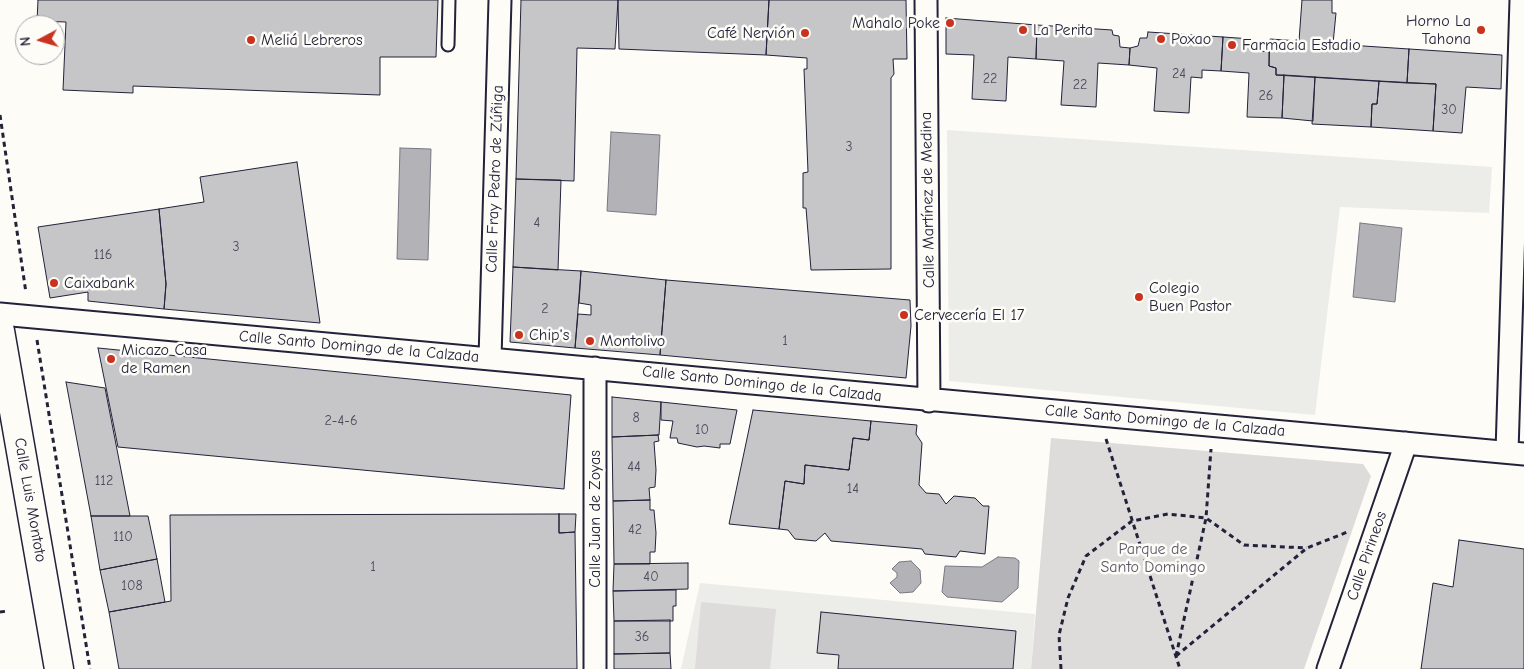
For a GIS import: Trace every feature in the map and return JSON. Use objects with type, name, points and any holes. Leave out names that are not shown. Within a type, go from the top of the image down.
[{"type":"main road","name":"Calle Luis Montoto","points":[[0,331],[59,669]]},
{"type":"street","name":"Calle Fray Pedro de Zúñiga","points":[[490,359],[500,0]]},
{"type":"street","name":"Calle Martínez de Medina","points":[[926,0],[929,401]]},
{"type":"street","points":[[1516,453],[1521,0]]},
{"type":"street","name":"Calle Santo Domingo de la Calzada","points":[[0,314],[595,368],[929,401],[1516,453]]},
{"type":"street","name":"Calle Juan de Zoyas","points":[[595,368],[595,669]]},
{"type":"street","name":"Calle Pirineos","points":[[1328,669],[1406,443]]},
{"type":"lane","points":[[448,45],[449,0]]},
{"type":"path","points":[[0,116],[26,297]]},
{"type":"path","points":[[36,334],[90,669]]},
{"type":"path","points":[[1107,416],[1105,442],[1180,669]]},
{"type":"path","points":[[1176,656],[1206,518],[1213,426]]},
{"type":"path","points":[[1061,669],[1059,635],[1068,598],[1086,556],[1132,521],[1168,514],[1206,518],[1244,545],[1307,548]]},
{"type":"path","points":[[1176,656],[1307,548],[1352,531],[1373,538]]},
{"type":"path","points":[[0,612],[8,611]]},
{"type":"shaded area","name":"Colegio Buen Pastor","points":[[947,130],[1492,167],[1489,213],[1340,207],[1315,415],[949,381]]},
{"type":"shaded area","points":[[611,132],[660,135],[656,215],[607,211]]},
{"type":"shaded area","points":[[400,148],[431,149],[428,260],[397,259]]},
{"type":"shaded area","points":[[1360,223],[1402,228],[1395,302],[1353,297]]},
{"type":"shaded area","points":[[998,557],[1015,558],[1019,561],[1018,588],[1002,602],[947,597],[942,592],[945,566],[982,567]]},
{"type":"shaded area","points":[[911,561],[920,570],[921,583],[913,592],[900,593],[890,583],[897,577],[897,573],[892,569],[899,562]]},
{"type":"shaded area","points":[[700,583],[1035,614],[1031,669],[681,669]]},
{"type":"green space","name":"Parque de Santo Domingo","points":[[1051,438],[1363,464],[1371,476],[1304,669],[1031,669]]},
{"type":"green space","points":[[701,602],[776,609],[770,669],[695,669]]},
{"type":"building","name":"Meliá Lebreros","points":[[38,0],[438,0],[436,57],[380,57],[380,95],[133,86],[133,93],[63,90],[65,15],[37,15]]},
{"type":"building","points":[[521,0],[618,0],[615,49],[577,48],[574,181],[516,179]]},
{"type":"building","points":[[618,0],[769,0],[766,55],[619,49]]},
{"type":"building","points":[[769,0],[906,0],[907,59],[893,59],[894,74],[891,78],[891,269],[811,270],[806,208],[803,208],[803,173],[808,172],[804,69],[807,69],[807,58],[766,55]]},
{"type":"building","points":[[1302,0],[1332,0],[1332,13],[1336,13],[1333,44],[1409,49],[1407,83],[1276,75],[1276,68],[1269,66],[1270,39],[1299,41]]},
{"type":"building","points":[[946,18],[1037,25],[1036,59],[1008,57],[1006,101],[972,99],[974,55],[946,54]]},
{"type":"building","points":[[1037,25],[1112,30],[1113,35],[1119,36],[1120,47],[1130,48],[1129,65],[1098,63],[1096,107],[1061,105],[1064,61],[1036,59]]},
{"type":"building","points":[[1148,32],[1223,37],[1221,71],[1202,70],[1202,78],[1191,77],[1189,113],[1154,111],[1157,68],[1129,65],[1130,48],[1138,46],[1140,38],[1147,38]]},
{"type":"building","points":[[1223,37],[1252,39],[1251,50],[1269,52],[1269,66],[1276,68],[1276,75],[1284,75],[1282,118],[1247,117],[1249,73],[1221,71]]},
{"type":"building","points":[[1409,49],[1502,55],[1501,89],[1466,87],[1462,133],[1433,131],[1436,84],[1407,83]]},
{"type":"building","points":[[1284,75],[1315,77],[1313,121],[1282,118]]},
{"type":"building","points":[[1315,77],[1379,81],[1377,104],[1372,104],[1371,127],[1312,124]]},
{"type":"building","points":[[1379,81],[1436,84],[1433,131],[1371,127],[1372,104],[1377,104]]},
{"type":"building","points":[[297,162],[320,323],[164,309],[166,284],[159,209],[204,202],[200,177]]},
{"type":"building","points":[[516,179],[561,180],[558,270],[513,267]]},
{"type":"building","points":[[159,209],[166,284],[164,309],[88,301],[88,292],[50,298],[38,227]]},
{"type":"building","points":[[513,267],[581,271],[575,348],[510,342]]},
{"type":"building","points":[[581,271],[666,280],[660,355],[575,348],[578,314],[591,315],[591,305],[579,303]]},
{"type":"building","points":[[666,280],[910,300],[911,326],[906,378],[660,355]]},
{"type":"building","points":[[98,348],[571,395],[564,489],[118,447]]},
{"type":"building","points":[[66,382],[105,388],[130,516],[91,516]]},
{"type":"building","points":[[612,397],[661,402],[659,435],[612,437]]},
{"type":"building","points":[[661,402],[737,410],[730,444],[720,444],[720,448],[697,447],[678,443],[677,438],[670,438],[673,421],[661,420]]},
{"type":"building","points":[[753,410],[871,421],[869,440],[853,438],[849,470],[805,465],[804,484],[785,481],[779,529],[729,524]]},
{"type":"building","points":[[871,421],[917,425],[916,434],[922,443],[919,485],[926,493],[939,494],[946,504],[954,496],[975,498],[983,506],[989,506],[985,554],[960,551],[956,557],[925,554],[922,549],[831,541],[825,533],[816,541],[795,539],[788,530],[779,529],[785,481],[804,484],[805,465],[849,470],[853,438],[869,440]]},
{"type":"building","points":[[658,435],[659,441],[654,442],[655,487],[649,488],[650,500],[613,501],[612,437]]},
{"type":"building","points":[[650,500],[650,510],[654,510],[656,533],[655,552],[650,552],[650,564],[614,564],[613,501]]},
{"type":"building","points":[[559,514],[576,514],[575,532],[559,533]]},
{"type":"building","points":[[559,514],[559,533],[575,532],[577,669],[119,669],[109,612],[171,601],[170,515]]},
{"type":"building","points":[[91,516],[148,516],[157,559],[100,570]]},
{"type":"building","points":[[1459,540],[1524,549],[1524,669],[1421,669],[1433,583],[1453,587]]},
{"type":"building","points":[[157,559],[165,602],[109,612],[100,570]]},
{"type":"building","points":[[688,563],[688,589],[613,591],[614,564]]},
{"type":"building","points":[[676,590],[676,606],[673,606],[673,621],[614,621],[613,591]]},
{"type":"building","points":[[821,612],[1016,631],[1013,669],[838,669],[839,655],[817,653]]},
{"type":"building","points":[[670,620],[670,653],[614,654],[614,621]]},
{"type":"building","points":[[670,653],[671,669],[614,669],[614,654]]},
{"type":"place","name":"Mahalo Poke","points":[[950,23]]},
{"type":"place","name":"La Perita","points":[[1023,30]]},
{"type":"place","name":"Horno La Tahona","points":[[1481,30]]},
{"type":"place","name":"Café Nervión","points":[[805,33]]},
{"type":"place","name":"Poxao","points":[[1161,39]]},
{"type":"place","name":"Meliá Lebreros","points":[[251,40]]},
{"type":"place","name":"Farmacia Estadio","points":[[1232,45]]},
{"type":"place","name":"Caixabank","points":[[54,283]]},
{"type":"place","name":"Colegio Buen Pastor","points":[[1139,297]]},
{"type":"place","name":"Cervecería El 17","points":[[904,315]]},
{"type":"place","name":"Chip's","points":[[519,335]]},
{"type":"place","name":"Montolivo","points":[[590,341]]},
{"type":"place","name":"Micazo Casa de Ramen","points":[[111,359]]}]
